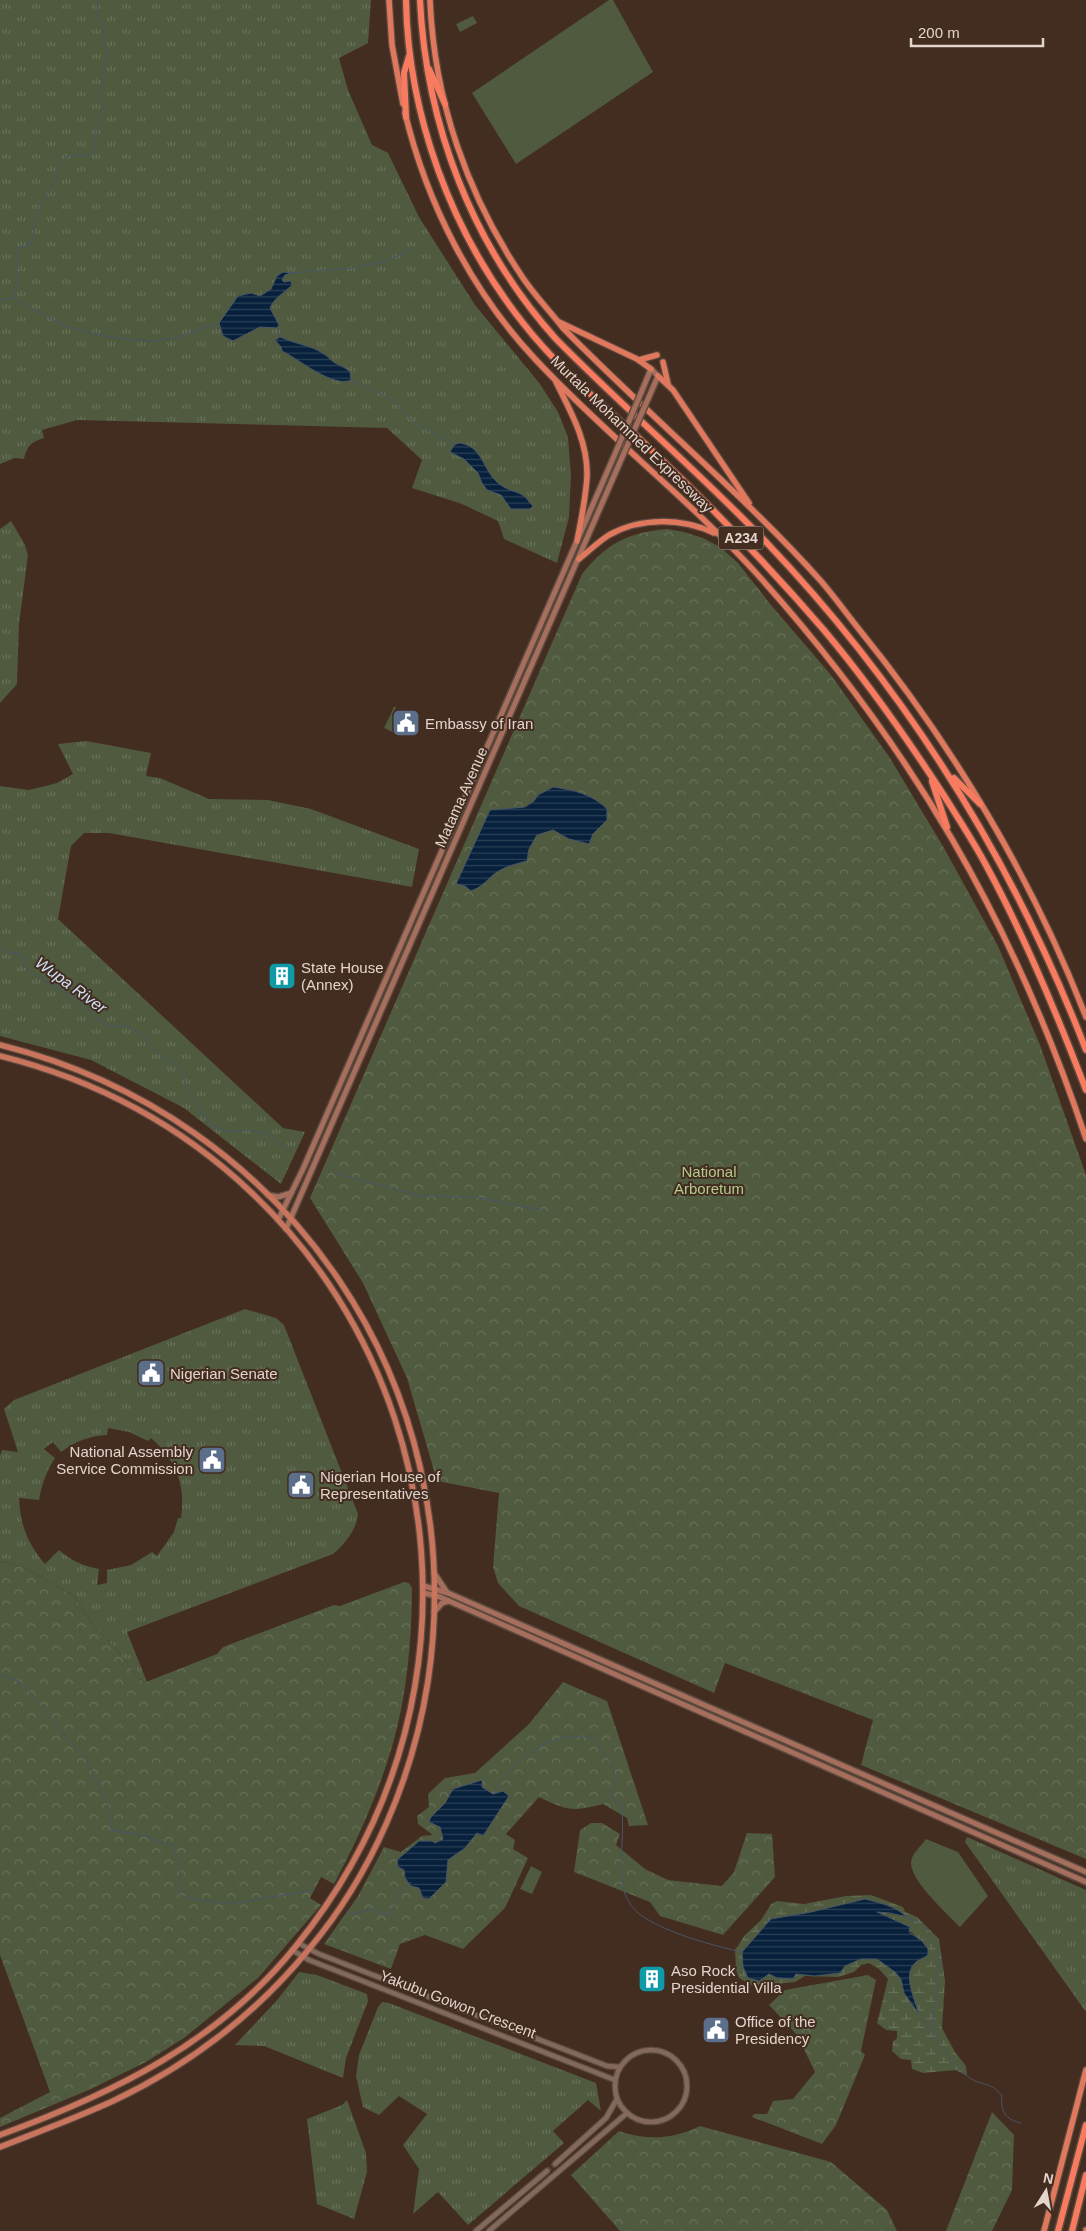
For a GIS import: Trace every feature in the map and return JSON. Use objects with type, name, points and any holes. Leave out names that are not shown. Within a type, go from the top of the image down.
[{"type":"highway","name":"Murtala Mohammed Expressway","points":[[389,0],[392,45],[406,118],[432,196],[469,270],[514,335],[554,378],[756,573],[845,678],[883,729],[947,827],[1015,957],[1049,1035],[1086,1139]]},
{"type":"highway","name":"Murtala Mohammed Expressway","points":[[406,0],[409,55],[424,124],[444,185],[469,240],[504,298],[547,352],[646,445],[755,552],[824,630],[862,678],[929,772],[987,866],[1041,975],[1086,1090]]},
{"type":"highway","name":"Murtala Mohammed Expressway","points":[[420,0],[423,43],[430,90],[457,178],[482,231],[524,300],[550,332],[588,371],[773,549],[858,648],[904,709],[944,768],[1005,871],[1040,941],[1086,1050]]},
{"type":"highway","name":"Murtala Mohammed Expressway","points":[[430,0],[434,46],[445,104],[454,137],[469,181],[487,217],[524,280],[557,320],[607,372],[754,512],[821,582],[875,649],[932,727],[1011,856],[1048,931],[1086,1018]]},
{"type":"highway","points":[[423,43],[430,72],[445,104]]},
{"type":"highway","points":[[406,118],[404,73],[409,55]]},
{"type":"highway","points":[[557,320],[639,360],[651,369]]},
{"type":"highway","points":[[639,360],[657,355]]},
{"type":"highway","points":[[663,362],[669,386]]},
{"type":"highway","points":[[658,376],[669,386],[754,512]]},
{"type":"highway","points":[[554,378],[576,420],[586,458],[586,483],[577,541]]},
{"type":"highway","points":[[579,559],[608,536],[625,527],[645,523],[682,523],[702,527],[718,535]]},
{"type":"highway","points":[[944,768],[980,804]]},
{"type":"highway","points":[[929,772],[947,827]]},
{"type":"highway","points":[[1044,2231],[1086,2070]]},
{"type":"highway","points":[[1058,2231],[1086,2125]]},
{"type":"highway","points":[[1072,2231],[1086,2175]]},
{"type":"main road","points":[[651,369],[658,376]]},
{"type":"main road","name":"Matama Avenue","points":[[278,1220],[292,1193],[651,369]]},
{"type":"main road","name":"Matama Avenue","points":[[286,1229],[658,376]]},
{"type":"main road","points":[[551,599],[559,603]]},
{"type":"main road","points":[[394,960],[402,963]]},
{"type":"main road","points":[[0,1045],[42,1057],[90,1075],[165,1113],[214,1146],[291,1218],[345,1287],[376,1343],[392,1378],[421,1470],[431,1526],[435,1588],[432,1651],[425,1698],[412,1753],[397,1799],[364,1867],[310,1948],[286,1975],[246,2014],[209,2045],[156,2078],[87,2112],[0,2147]]},
{"type":"main road","points":[[0,1056],[38,1067],[85,1085],[160,1122],[225,1168],[244,1184],[286,1229],[335,1292],[366,1347],[381,1380],[396,1423],[410,1474],[422,1543],[424,1586],[419,1667],[408,1721],[393,1773],[370,1831],[345,1877],[330,1901],[298,1943],[238,2006],[203,2035],[139,2076],[83,2102],[0,2135]]},
{"type":"main road","points":[[267,1194],[278,1197],[292,1193]]},
{"type":"main road","points":[[433,1570],[448,1593]]},
{"type":"main road","points":[[424,1586],[448,1593],[1086,1872]]},
{"type":"main road","points":[[424,1594],[449,1601],[1086,1882]]},
{"type":"main road","points":[[434,1612],[442,1603],[449,1601]]},
{"type":"street","name":"Yakubu Gowon Crescent","points":[[298,1943],[507,2028],[607,2066],[619,2068]]},
{"type":"street","name":"Yakubu Gowon Crescent","points":[[292,1950],[302,1956],[615,2080]]},
{"type":"street","points":[[653,2050],[665,2052],[675,2059],[683,2069],[687,2080],[687,2092],[680,2107],[664,2119],[645,2122],[627,2113],[617,2099],[615,2080],[619,2068],[634,2054],[653,2050]]},
{"type":"street","points":[[555,2164],[606,2118],[617,2099]]},
{"type":"street","points":[[490,2231],[627,2113]]},
{"type":"street","points":[[476,2231],[547,2171]]},
{"type":"green space","points":[[0,0],[371,0],[368,43],[339,58],[348,90],[372,145],[388,153],[419,217],[475,305],[540,384],[558,412],[568,437],[571,476],[569,517],[557,563],[504,539],[498,521],[462,504],[412,488],[422,460],[387,428],[77,420],[42,430],[44,438],[30,445],[24,459],[15,458],[0,464]]},
{"type":"green space","points":[[609,0],[613,0],[653,72],[516,164],[472,93]]},
{"type":"green space","points":[[473,16],[477,23],[460,32],[456,24]]},
{"type":"green space","points":[[11,521],[24,543],[28,555],[19,624],[17,684],[0,703],[0,529]]},
{"type":"green space","name":"National Arboretum","points":[[667,529],[703,538],[720,547],[738,563],[831,675],[890,758],[944,848],[998,946],[1040,1045],[1086,1175],[1086,1859],[861,1765],[873,1720],[725,1663],[714,1693],[519,1606],[498,1583],[493,1567],[499,1493],[437,1481],[407,1378],[363,1283],[310,1198],[582,574],[600,554],[619,541],[640,533]]},
{"type":"green space","points":[[394,707],[396,707],[392,716],[399,717],[399,720],[405,718],[412,721],[411,724],[408,722],[404,725],[398,723],[395,731],[402,733],[401,736],[384,728]]},
{"type":"green space","points":[[86,741],[151,753],[146,776],[160,778],[209,799],[268,800],[311,809],[419,849],[412,887],[109,833],[84,833],[71,846],[58,919],[283,1128],[305,1132],[281,1184],[184,1108],[91,1060],[0,1036],[0,786],[29,790],[57,783],[73,774],[58,744]]},
{"type":"green space","points":[[245,1309],[276,1318],[284,1325],[358,1514],[353,1531],[342,1546],[333,1554],[127,1632],[147,1682],[139,1679],[118,1651],[94,1626],[74,1596],[23,1567],[0,1561],[0,1456],[2,1450],[18,1452],[4,1409],[14,1400]],"holes":[[[108,1428],[129,1432],[148,1441],[151,1438],[160,1446],[173,1464],[182,1495],[181,1518],[178,1518],[174,1532],[157,1556],[152,1552],[131,1565],[107,1570],[107,1583],[97,1585],[99,1569],[78,1562],[59,1550],[45,1564],[26,1534],[21,1517],[19,1498],[39,1500],[45,1478],[55,1458],[44,1449],[53,1442],[61,1452],[83,1440],[107,1435]]]},
{"type":"green space","points":[[0,1561],[23,1567],[74,1596],[94,1626],[118,1651],[139,1679],[146,1682],[217,1654],[223,1647],[334,1605],[340,1606],[404,1582],[409,1583],[412,1588],[408,1664],[401,1710],[390,1755],[365,1821],[334,1884],[321,1877],[310,1898],[321,1905],[258,1978],[184,2038],[146,2062],[91,2089],[0,2127],[0,2118],[50,2092],[0,1955]]},
{"type":"green space","points":[[563,1682],[607,1701],[648,1825],[629,1826],[627,1818],[603,1804],[570,1809],[539,1797],[506,1834],[515,1840],[513,1849],[528,1858],[505,1908],[463,1949],[425,1935],[400,1944],[391,1969],[324,1944],[358,1896],[384,1847],[401,1852],[422,1836],[433,1835],[418,1824],[417,1816],[429,1807],[428,1794],[445,1778],[475,1773],[529,1724]]},
{"type":"green space","points":[[591,1823],[602,1823],[620,1834],[616,1845],[645,1869],[668,1880],[722,1886],[734,1872],[747,1833],[772,1834],[775,1877],[723,1935],[660,1916],[650,1902],[574,1872],[580,1830]]},
{"type":"green space","points":[[967,1837],[1086,1890],[1086,2012],[965,1842]]},
{"type":"green space","points":[[926,1839],[958,1852],[988,1896],[960,1927],[937,1904],[914,1875],[911,1866],[912,1858]]},
{"type":"green space","points":[[531,1866],[542,1872],[532,1894],[520,1889]]},
{"type":"green space","points":[[871,1895],[903,1907],[905,1912],[917,1917],[939,1939],[945,1981],[942,2028],[955,2052],[966,2066],[967,2076],[956,2070],[923,2073],[912,2069],[911,2060],[901,2059],[892,2051],[893,2042],[897,2038],[897,2031],[886,2030],[877,2023],[888,1979],[879,1969],[869,1963],[861,1965],[854,1972],[838,1977],[805,1976],[795,1982],[753,1986],[739,1978],[736,1970],[735,1950],[745,1935],[761,1920],[771,1904],[777,1901],[804,1904],[846,1896]],"holes":[[[865,1899],[906,1917],[875,1911],[891,1918],[906,1928],[919,1940],[928,1955],[915,1963],[909,1975],[910,1987],[918,2011],[904,1993],[901,1980],[895,1972],[877,1959],[861,1959],[815,1976],[796,1974],[778,1978],[769,1974],[742,1952],[771,1919]]]},
{"type":"green space","points":[[299,1972],[317,1975],[367,1994],[368,2001],[346,2058],[343,2078],[264,2046],[235,2045],[278,1999]]},
{"type":"green space","points":[[868,1975],[876,1980],[861,2051],[865,2055],[836,2125],[822,2144],[752,2117],[754,2114],[767,2114],[773,2101],[793,2099],[815,2072],[797,2035],[769,2005],[785,1990]]},
{"type":"green space","points":[[382,2002],[389,2003],[596,2083],[601,2111],[588,2100],[553,2131],[564,2143],[468,2225],[438,2192],[413,2214],[419,2169],[403,2145],[427,2114],[399,2096],[379,2115],[363,2107],[356,2076],[359,2055],[378,2007]]},
{"type":"green space","points":[[347,2100],[366,2153],[367,2172],[354,2219],[317,2204],[307,2119],[342,2105]]},
{"type":"green space","points":[[992,2112],[1014,2135],[1012,2190],[992,2231],[946,2231]]},
{"type":"green space","points":[[700,2126],[831,2162],[887,2210],[897,2231],[620,2231],[571,2175],[619,2131],[640,2136],[660,2137],[680,2134]]},
{"type":"water","points":[[283,272],[291,273],[285,275],[282,280],[284,282],[291,281],[292,285],[276,299],[270,308],[279,325],[277,328],[260,327],[233,341],[223,336],[219,323],[238,296],[251,293],[260,296],[271,289],[277,276]]},
{"type":"water","points":[[280,337],[324,354],[350,372],[351,380],[335,380],[326,377],[282,351],[275,340]]},
{"type":"water","points":[[459,443],[473,448],[497,482],[522,495],[533,506],[530,509],[511,509],[501,495],[487,490],[478,473],[464,459],[450,452],[454,445]]},
{"type":"water","points":[[553,787],[582,794],[595,800],[607,809],[607,820],[593,834],[589,844],[569,839],[553,830],[537,835],[529,849],[527,861],[501,870],[481,886],[471,891],[465,886],[456,884],[490,810],[525,807],[534,801],[538,795]]},
{"type":"water","points":[[482,1780],[482,1787],[493,1794],[503,1791],[509,1796],[483,1836],[477,1833],[465,1848],[448,1860],[446,1882],[429,1899],[423,1898],[419,1888],[411,1886],[405,1878],[404,1870],[398,1867],[397,1860],[419,1841],[432,1841],[435,1843],[443,1839],[440,1827],[429,1822],[431,1817],[445,1803],[453,1789]]},
{"type":"water","points":[[865,1899],[888,1905],[902,1913],[907,1917],[877,1912],[910,1927],[909,1932],[922,1941],[928,1949],[928,1955],[915,1963],[910,1975],[911,1988],[919,2014],[904,1993],[901,1979],[895,1972],[877,1959],[861,1959],[845,1966],[840,1973],[815,1976],[796,1974],[793,1979],[777,1978],[769,1974],[759,1981],[748,1978],[743,1967],[742,1952],[771,1919]]},
{"type":"waterway","points":[[0,300],[12,298],[15,293],[19,247],[31,245],[37,212],[57,179],[57,171],[61,161],[68,156],[91,155],[95,147],[95,133],[101,119],[103,106],[99,94],[105,72],[107,51],[101,21],[97,17],[97,0]]},
{"type":"waterway","points":[[291,273],[352,268],[387,261],[412,249]]},
{"type":"waterway","points":[[13,298],[67,327],[116,338],[151,341],[175,338],[219,323]]},
{"type":"waterway","points":[[277,328],[280,337]]},
{"type":"waterway","points":[[351,380],[393,401],[415,423],[454,445]]},
{"type":"waterway","name":"Wupa River","points":[[0,947],[5,952],[20,953],[27,970],[83,1003],[95,1017],[112,1027],[123,1025],[133,1029],[146,1038],[150,1047],[163,1057],[174,1062],[183,1076],[190,1095],[211,1125],[228,1132],[248,1130],[265,1133],[291,1151]]},
{"type":"waterway","points":[[335,1173],[421,1196],[476,1197],[546,1211]]},
{"type":"waterway","points":[[0,1675],[21,1682],[88,1763],[107,1803],[112,1830],[141,1835],[171,1845],[181,1864],[178,1894],[188,1898],[229,1904],[314,1890]]},
{"type":"waterway","points":[[494,1794],[509,1770],[535,1749],[565,1737],[579,1736],[593,1740],[599,1745],[613,1768],[614,1784],[610,1797],[621,1803],[623,1825],[621,1870],[625,1895],[630,1903],[642,1916],[655,1924],[706,1943],[743,1952]]},
{"type":"waterway","points":[[347,1911],[354,1914],[372,1909],[391,1916],[399,1893],[411,1882]]},
{"type":"waterway","points":[[907,1917],[921,1924],[933,1936],[939,1959],[933,2015],[935,2035]]},
{"type":"waterway","points":[[918,2012],[959,2069],[971,2079],[989,2085],[998,2091],[1002,2096],[1002,2106],[1005,2114],[1011,2120],[1021,2123]]},
{"type":"tunnel","points":[[547,2171],[555,2164]]},
{"type":"place","name":"Embassy of Iran","points":[[406,723]]},
{"type":"place","name":"State House (Annex)","points":[[282,976]]},
{"type":"place","name":"Nigerian Senate","points":[[151,1373]]},
{"type":"place","name":"National Assembly Service Commission","points":[[212,1460]]},
{"type":"place","name":"Nigerian House of Representatives","points":[[301,1485]]},
{"type":"place","name":"Aso Rock Presidential Villa","points":[[652,1979]]},
{"type":"place","name":"Office of the Presidency","points":[[716,2030]]}]
